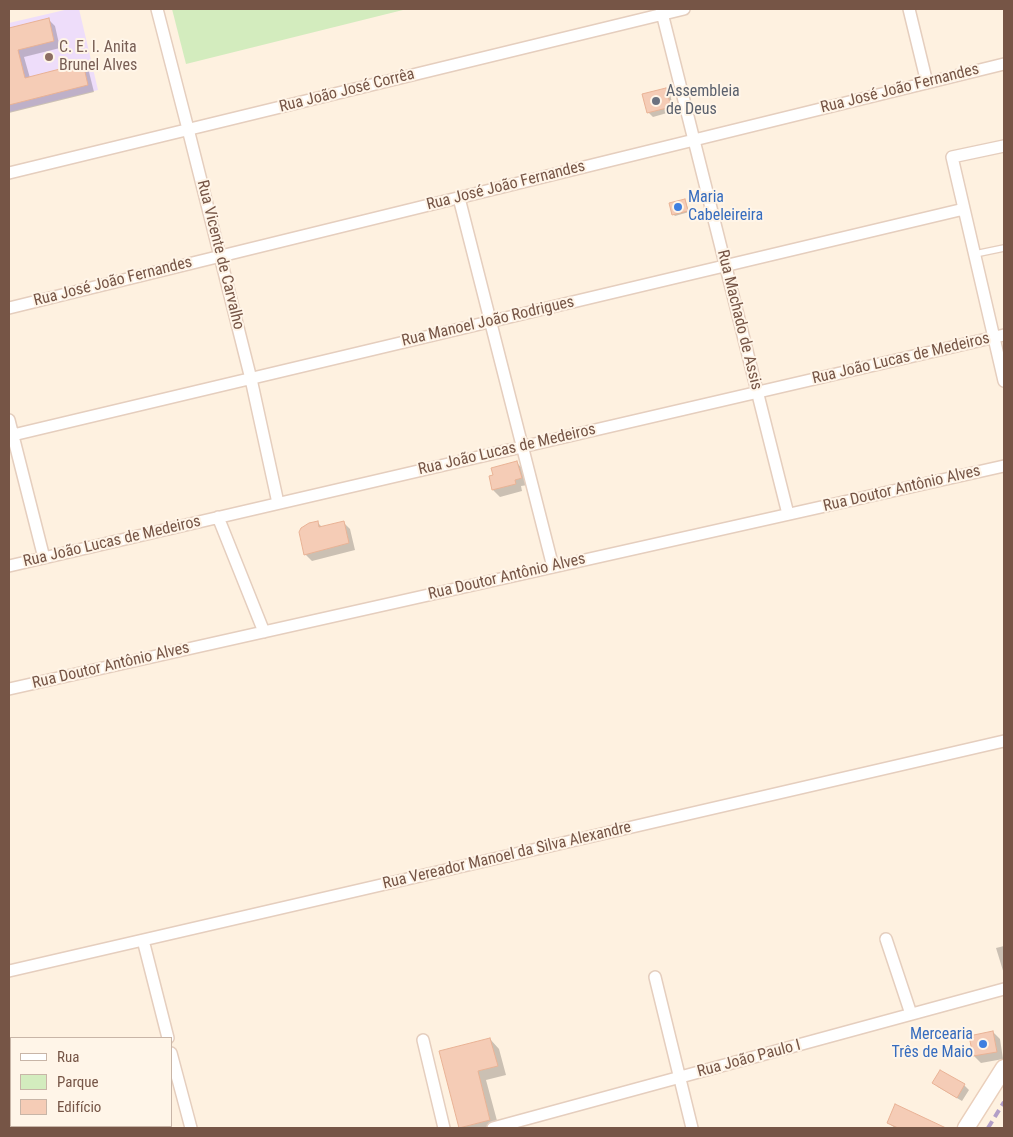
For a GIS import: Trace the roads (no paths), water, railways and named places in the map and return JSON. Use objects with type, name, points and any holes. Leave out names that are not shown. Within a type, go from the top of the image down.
[{"type":"main road","points":[[966,1128],[1004,1068]]},
{"type":"street","name":"Rua Vicente de Carvalho","points":[[157,9],[251,378],[278,503]]},
{"type":"street","name":"Rua João José Corrêa","points":[[9,173],[662,11],[684,9]]},
{"type":"street","points":[[909,9],[928,83]]},
{"type":"street","name":"Rua Machado de Assis","points":[[662,11],[788,514]]},
{"type":"street","name":"Rua José João Fernandes","points":[[9,308],[1004,64]]},
{"type":"street","points":[[1004,146],[952,157],[975,254],[999,336],[1004,380]]},
{"type":"street","points":[[459,198],[553,567]]},
{"type":"street","name":"Rua Manoel João Rodrigues","points":[[13,435],[964,208]]},
{"type":"street","name":"Rua João Lucas de Medeiros","points":[[9,566],[999,336]]},
{"type":"street","points":[[9,420],[44,558]]},
{"type":"street","name":"Rua Doutor Antônio Alves","points":[[9,689],[1004,466]]},
{"type":"street","points":[[218,517],[264,632]]},
{"type":"street","name":"Rua Vereador Manoel da Silva Alexandre","points":[[9,970],[1004,742]]},
{"type":"street","points":[[886,939],[911,1014]]},
{"type":"street","points":[[143,940],[168,1037]]},
{"type":"street","points":[[655,977],[692,1128]]},
{"type":"street","name":"Rua João Paulo I","points":[[493,1128],[1004,989]]},
{"type":"street","points":[[423,1040],[444,1128]]},
{"type":"street","points":[[172,1057],[190,1128]]},
{"type":"lane","points":[[975,254],[1004,248]]},
{"type":"railway","points":[[988,1128],[1004,1102]]},
{"type":"place","name":"C. E. I. Anita Brunel Alves","points":[[49,57]]},
{"type":"place","name":"Assembleia de Deus","points":[[656,101]]},
{"type":"place","name":"Maria Cabeleireira","points":[[678,207]]},
{"type":"place","name":"Mercearia Três de Maio","points":[[983,1044]]}]
